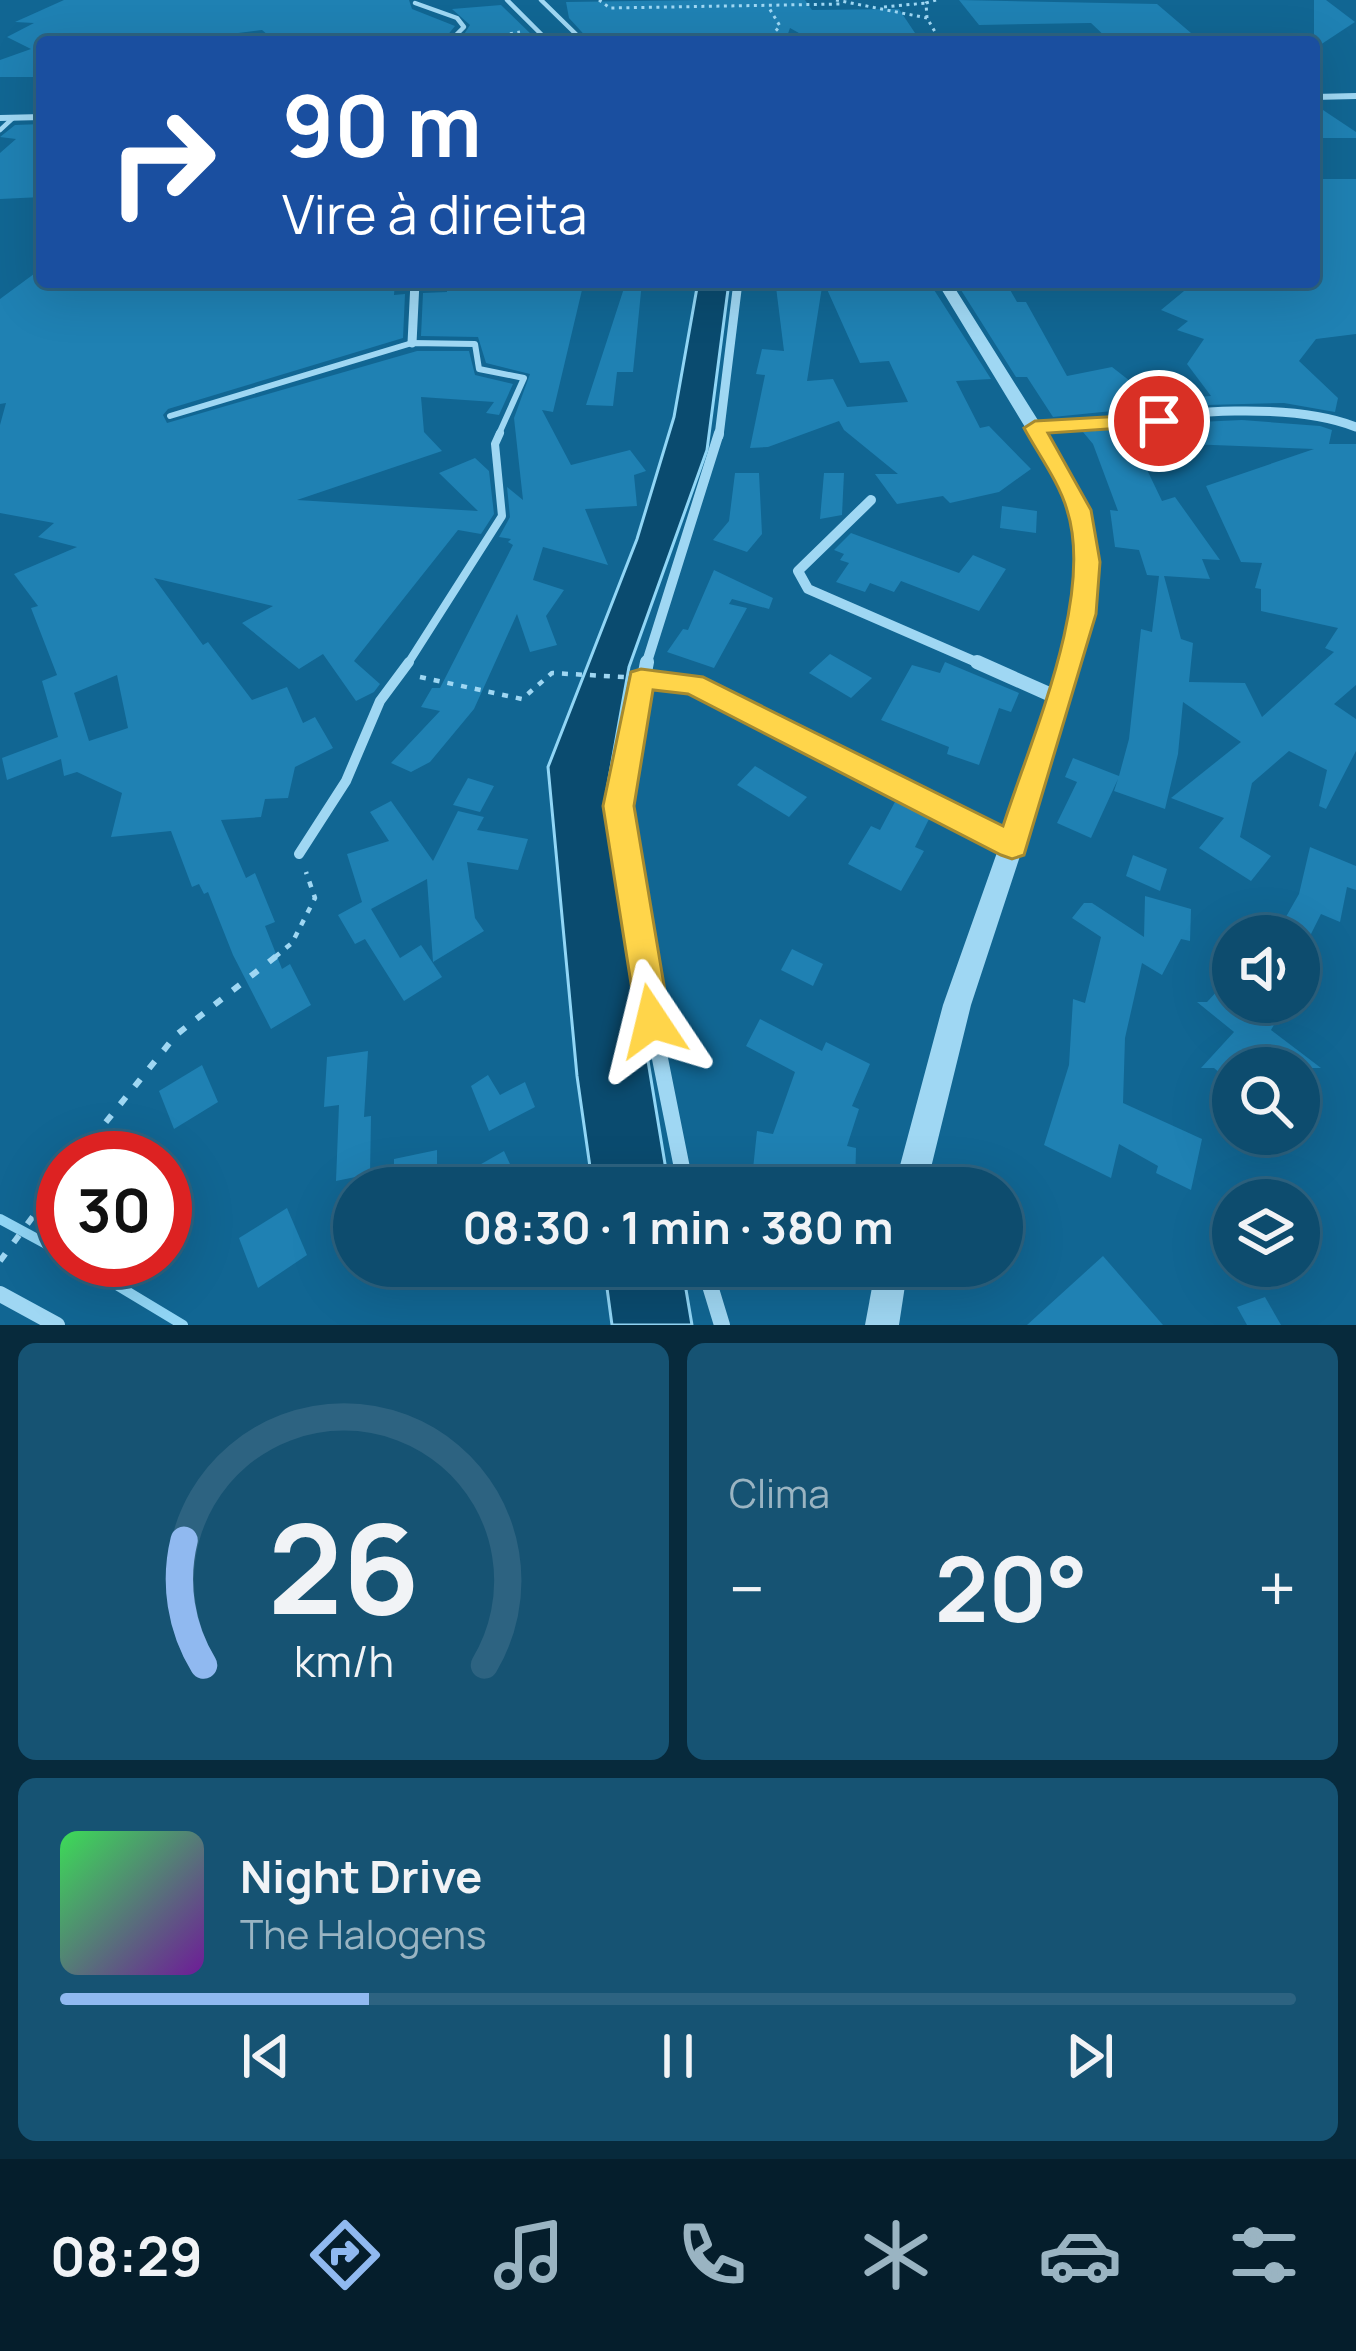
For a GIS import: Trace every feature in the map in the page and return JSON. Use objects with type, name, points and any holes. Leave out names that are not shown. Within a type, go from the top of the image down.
[{"type":"street","points":[[507,0],[544,36]]},
{"type":"street","points":[[541,0],[578,36]]},
{"type":"street","points":[[1320,97],[1356,96]]},
{"type":"street","points":[[6,118],[36,117]]},
{"type":"street","points":[[412,344],[415,288]]},
{"type":"street","points":[[682,1167],[643,980],[619,806],[641,679],[717,451],[737,288]]},
{"type":"street","points":[[915,1167],[957,1005],[1083,614],[1087,562],[1079,510],[1035,428],[948,288]]},
{"type":"street","points":[[1035,428],[1259,411],[1331,417],[1356,427]]},
{"type":"street","points":[[871,500],[798,571],[808,590],[1058,698]]},
{"type":"street","points":[[641,679],[693,685],[1012,846]]},
{"type":"street","points":[[710,1287],[722,1325]]},
{"type":"street","points":[[882,1325],[888,1287]]},
{"type":"street","points":[[0,1294],[57,1325]]},
{"type":"lane","points":[[416,3],[457,18],[464,27],[454,36]]},
{"type":"lane","points":[[0,130],[6,118]]},
{"type":"lane","points":[[170,416],[412,344],[475,344],[479,369],[524,378],[495,444],[502,516],[380,701],[346,781],[299,854]]},
{"type":"path","points":[[599,0],[610,8],[842,4],[927,18]]},
{"type":"path","points":[[836,0],[842,4]]},
{"type":"path","points":[[878,8],[937,0]]},
{"type":"path","points":[[926,3],[927,18],[938,36]]},
{"type":"path","points":[[769,8],[780,26],[771,36]]},
{"type":"path","points":[[506,36],[534,25]]},
{"type":"path","points":[[402,674],[522,699],[552,673],[641,679]]},
{"type":"path","points":[[99,1131],[176,1035],[292,943],[315,898],[299,854]]},
{"type":"path","points":[[0,1261],[36,1212]]},
{"type":"water","points":[[697,288],[728,288],[707,450],[629,667],[605,801],[666,1167],[590,1167],[548,767],[637,539],[674,417]]},
{"type":"water","points":[[607,1287],[686,1287],[692,1325],[612,1325]]},
{"type":"building","points":[[64,0],[409,0],[412,9],[455,26],[447,36],[268,36],[262,30],[221,36],[36,36],[36,77],[0,77],[0,60],[31,49],[7,37],[34,23],[15,22]]},
{"type":"building","points":[[805,0],[812,10],[899,9],[917,36],[804,36],[790,28],[787,36],[586,36],[569,18],[566,2]]},
{"type":"building","points":[[959,0],[1157,4],[1191,33],[1105,36],[1091,23],[979,25]]},
{"type":"building","points":[[1314,0],[1326,0],[1355,22],[1320,45],[1320,36],[1314,36]]},
{"type":"building","points":[[501,5],[533,36],[463,36],[470,25],[452,9]]},
{"type":"building","points":[[1320,108],[1356,132],[1356,138],[1320,138]]},
{"type":"building","points":[[36,124],[36,197],[0,199],[0,153],[16,139],[0,137],[15,125]]},
{"type":"building","points":[[1320,179],[1356,179],[1356,334],[1316,339],[1299,361],[1338,398],[1335,412],[1284,403],[1169,406],[1166,399],[1211,396],[1187,364],[1204,339],[1177,330],[1188,321],[1161,310],[1188,288],[1320,288]]},
{"type":"building","points":[[36,272],[36,288],[395,288],[394,295],[405,294],[403,338],[168,409],[163,415],[167,423],[417,351],[469,351],[475,375],[513,384],[499,415],[486,413],[494,402],[421,397],[424,432],[442,451],[297,500],[478,511],[439,473],[475,458],[489,471],[494,514],[481,534],[458,530],[354,661],[380,684],[374,692],[356,701],[323,654],[299,669],[242,623],[273,606],[154,578],[203,645],[208,642],[252,700],[287,687],[303,723],[315,717],[333,748],[295,767],[288,798],[265,799],[261,817],[221,820],[246,878],[255,873],[275,922],[265,926],[282,969],[290,964],[311,1005],[271,1029],[233,955],[208,892],[204,894],[199,884],[192,887],[171,831],[111,837],[122,793],[77,772],[64,776],[61,759],[7,780],[2,758],[58,737],[42,681],[57,675],[31,608],[38,606],[14,574],[77,547],[38,537],[54,523],[0,513],[0,425],[6,403],[0,404],[0,299]],"holes":[[[117,675],[128,728],[89,741],[74,693]]]},
{"type":"building","points":[[447,288],[582,290],[553,412],[542,410],[571,465],[630,450],[646,471],[634,475],[637,506],[585,509],[608,565],[543,547],[533,580],[564,590],[546,616],[557,645],[530,652],[517,614],[474,709],[430,762],[411,772],[391,763],[440,711],[421,707],[432,688],[440,688],[513,545],[508,542],[511,539],[499,537],[510,517],[507,487],[523,500],[514,418],[530,374],[486,363],[478,337],[421,336],[423,293],[447,292]]},
{"type":"building","points":[[624,288],[641,288],[633,372],[617,372],[613,406],[586,405]]},
{"type":"building","points":[[776,288],[822,288],[807,381],[833,379],[847,407],[908,402],[889,361],[860,363],[826,288],[933,288],[991,379],[956,381],[980,428],[989,426],[1031,469],[999,492],[950,503],[943,496],[897,504],[875,474],[898,474],[839,421],[768,447],[750,448],[765,375],[756,374],[762,349],[784,351]]},
{"type":"building","points":[[1009,288],[1017,302],[1026,302],[1067,376],[1112,367],[1162,406],[1053,417],[1027,377],[1016,377],[961,290]]},
{"type":"building","points":[[1242,420],[1320,426],[1332,430],[1329,444],[1356,444],[1356,685],[1334,704],[1356,719],[1356,751],[1326,809],[1319,806],[1327,770],[1289,751],[1252,783],[1240,837],[1271,856],[1251,881],[1199,848],[1224,818],[1171,798],[1241,742],[1183,702],[1178,754],[1165,809],[1114,791],[1118,779],[1091,838],[1057,823],[1077,782],[1065,777],[1073,758],[1119,776],[1129,739],[1141,629],[1152,632],[1159,576],[1147,575],[1139,550],[1115,547],[1110,510],[1118,511],[1093,444],[1083,432],[1127,428],[1162,501],[1175,497],[1220,560],[1202,559],[1210,579],[1164,576],[1181,639],[1193,643],[1189,682],[1245,683],[1262,717],[1334,652],[1325,648],[1338,628],[1261,611],[1261,589],[1255,588],[1262,563],[1241,562],[1206,486],[1314,449],[1187,444],[1177,423]]},
{"type":"building","points":[[735,473],[759,473],[762,534],[747,552],[713,540],[729,521]]},
{"type":"building","points":[[824,473],[844,473],[842,515],[820,519]]},
{"type":"building","points":[[1002,506],[1037,511],[1036,533],[1000,528]]},
{"type":"building","points":[[851,533],[959,573],[973,555],[1006,569],[979,611],[901,581],[894,592],[870,583],[865,592],[836,582],[849,563],[840,560],[844,554],[834,550]]},
{"type":"building","points":[[714,570],[773,598],[769,609],[732,599],[729,604],[747,608],[714,668],[667,652],[683,629],[688,630]]},
{"type":"building","points":[[830,654],[872,678],[851,698],[809,673]]},
{"type":"building","points":[[945,662],[1019,693],[1011,712],[999,708],[979,765],[947,754],[949,747],[881,720],[912,665],[940,673]]},
{"type":"building","points":[[755,766],[807,797],[789,817],[737,785]]},
{"type":"building","points":[[468,778],[494,786],[480,812],[453,805]]},
{"type":"building","points":[[896,800],[930,817],[915,847],[924,851],[901,891],[848,864],[871,826],[880,830]]},
{"type":"building","points":[[391,801],[433,861],[458,811],[484,817],[477,830],[528,839],[518,870],[467,862],[475,918],[484,931],[433,962],[427,879],[371,909],[400,958],[421,945],[442,977],[404,1001],[365,939],[355,944],[338,915],[362,902],[347,854],[389,841],[370,812]]},
{"type":"building","points":[[1310,847],[1356,866],[1356,890],[1347,887],[1340,922],[1321,914],[1287,915],[1299,894]]},
{"type":"building","points":[[1133,855],[1167,869],[1160,891],[1126,876]]},
{"type":"building","points":[[1145,896],[1191,909],[1190,941],[1181,939],[1162,975],[1142,963],[1125,1038],[1123,1103],[1202,1139],[1191,1190],[1156,1173],[1158,1166],[1119,1144],[1111,1178],[1044,1145],[1069,1065],[1073,999],[1085,1003],[1101,937],[1072,918],[1084,903],[1092,903],[1144,937]]},
{"type":"building","points":[[792,949],[823,964],[813,986],[781,970]]},
{"type":"building","points":[[1212,997],[1212,1014],[1197,1002]]},
{"type":"building","points":[[760,1019],[822,1051],[826,1042],[870,1064],[852,1106],[859,1109],[847,1146],[856,1148],[856,1167],[753,1167],[757,1131],[773,1134],[795,1072],[746,1046]]},
{"type":"building","points":[[1223,1023],[1275,1023],[1271,1030],[1293,1047],[1220,1047],[1234,1032]]},
{"type":"building","points":[[368,1051],[364,1117],[371,1116],[370,1167],[337,1167],[339,1105],[324,1107],[327,1057]]},
{"type":"building","points":[[202,1065],[218,1102],[174,1129],[159,1091]]},
{"type":"building","points":[[488,1075],[500,1095],[525,1082],[535,1107],[489,1131],[471,1086]]},
{"type":"building","points":[[437,1150],[437,1167],[394,1167],[394,1159]]},
{"type":"building","points":[[504,1151],[511,1167],[476,1167]]},
{"type":"building","points":[[287,1208],[307,1255],[258,1288],[239,1238]]},
{"type":"building","points":[[1103,1256],[1163,1325],[1027,1325]]},
{"type":"building","points":[[1265,1297],[1281,1325],[1247,1325],[1237,1307]]},
{"type":"waterway","points":[[0,1219],[36,1238]]},
{"type":"waterway","points":[[120,1287],[183,1325]]},
{"type":"route","points":[[652,1021],[619,806],[641,679],[693,685],[1012,846],[1083,614],[1087,562],[1079,510],[1035,428],[1159,421]]}]
